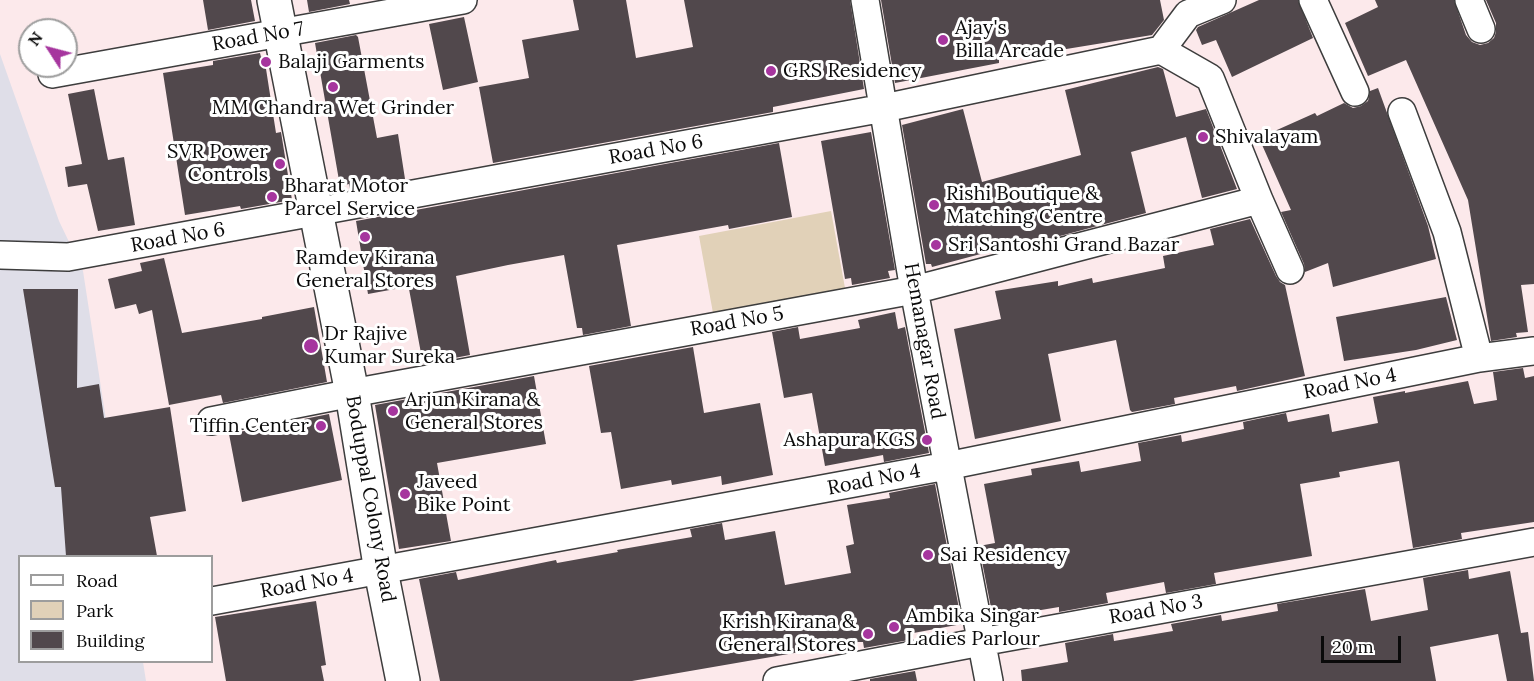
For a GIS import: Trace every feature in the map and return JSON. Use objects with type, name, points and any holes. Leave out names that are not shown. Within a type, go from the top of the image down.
[{"type":"street","name":"Boduppal Colony Road","points":[[274,0],[352,393],[381,571],[403,681]]},
{"type":"street","name":"Road No 7","points":[[78,69],[463,0]]},
{"type":"street","name":"Hemanagar Road","points":[[865,0],[914,290],[989,681]]},
{"type":"street","points":[[1222,0],[1188,14],[1161,50],[1210,78],[1290,270]]},
{"type":"street","points":[[1313,0],[1355,92]]},
{"type":"street","points":[[1469,0],[1481,29]]},
{"type":"street","name":"Road No 6","points":[[0,255],[68,258],[884,108],[1161,50]]},
{"type":"street","points":[[1402,112],[1447,232],[1479,358]]},
{"type":"street","name":"Road No 5","points":[[211,421],[914,290],[1259,200]]},
{"type":"street","name":"Road No 4","points":[[213,601],[947,466],[1479,358],[1534,351]]},
{"type":"street","name":"Road No 3","points":[[777,681],[1534,542]]},
{"type":"shaded area","points":[[0,54],[59,221],[83,271],[127,555],[18,555],[18,663],[143,663],[146,681],[0,681]]},
{"type":"green space","points":[[831,211],[845,288],[713,313],[699,236]]},
{"type":"building","points":[[203,0],[251,0],[255,21],[208,30]]},
{"type":"building","points":[[307,0],[349,0],[350,4],[309,12]]},
{"type":"building","points":[[573,0],[626,0],[636,58],[693,47],[684,0],[850,0],[864,89],[773,107],[773,112],[493,163],[479,87],[529,78],[522,40],[579,30]]},
{"type":"building","points":[[881,0],[1160,0],[1164,20],[1152,35],[999,60],[999,63],[895,83]]},
{"type":"building","points":[[1259,0],[1298,0],[1313,38],[1232,77],[1216,40],[1202,45],[1196,30],[1198,27]]},
{"type":"building","points":[[1375,0],[1454,0],[1466,35],[1472,42],[1480,45],[1488,43],[1494,38],[1496,32],[1496,23],[1486,0],[1534,0],[1534,284],[1521,285],[1528,332],[1516,333],[1517,337],[1491,341],[1468,200],[1406,60],[1368,76],[1345,23],[1378,7]]},
{"type":"building","points":[[464,17],[478,82],[443,90],[429,24]]},
{"type":"building","points":[[356,35],[377,138],[398,134],[405,179],[350,189],[349,184],[340,186],[315,43]]},
{"type":"building","points":[[260,53],[261,57],[264,56],[276,133],[281,132],[292,200],[241,209],[240,206],[185,215],[163,73],[213,65],[213,61]]},
{"type":"building","points":[[1158,67],[1163,69],[1176,117],[1206,109],[1237,189],[1202,198],[1186,137],[1131,152],[1146,213],[932,267],[931,264],[926,264],[902,125],[963,109],[982,182],[1081,155],[1065,90]]},
{"type":"building","points":[[1378,88],[1428,226],[1436,259],[1333,287],[1328,263],[1305,272],[1304,264],[1281,212],[1291,210],[1259,138],[1344,103],[1353,108],[1361,106],[1368,101],[1370,91]]},
{"type":"building","points":[[94,89],[108,160],[124,157],[135,225],[98,231],[87,184],[68,187],[65,167],[82,164],[68,94]]},
{"type":"building","points":[[871,132],[895,270],[888,271],[890,278],[852,285],[851,278],[845,279],[821,141]]},
{"type":"building","points":[[779,143],[792,217],[729,229],[728,225],[617,245],[631,326],[583,335],[582,328],[577,328],[564,255],[508,265],[456,276],[470,355],[423,364],[409,289],[406,287],[368,294],[356,221]]},
{"type":"building","points":[[1250,219],[1276,276],[1285,285],[1305,376],[1237,391],[1236,386],[1174,398],[1175,404],[1132,412],[1116,340],[1048,354],[1061,421],[975,439],[954,329],[1001,319],[995,291],[1058,281],[1058,286],[1092,278],[1093,283],[1165,268],[1163,256],[1214,245],[1210,229]]},
{"type":"building","points":[[164,258],[182,333],[314,307],[327,382],[223,403],[221,395],[169,405],[152,310],[139,314],[136,304],[115,309],[108,279],[142,271],[140,263]]},
{"type":"building","points":[[23,289],[78,289],[77,388],[99,384],[104,418],[170,407],[186,511],[150,517],[157,555],[66,555],[61,487],[55,487]]},
{"type":"building","points":[[1446,297],[1457,340],[1416,350],[1344,361],[1336,317]]},
{"type":"building","points":[[895,312],[898,329],[905,327],[929,453],[884,462],[883,455],[825,466],[812,393],[784,398],[772,332],[798,327],[800,339],[860,328],[858,320]]},
{"type":"building","points":[[693,347],[704,413],[760,403],[773,475],[722,485],[721,476],[672,485],[671,480],[621,489],[611,432],[601,433],[589,366]]},
{"type":"building","points":[[1523,368],[1525,378],[1534,376],[1534,522],[1461,533],[1462,539],[1413,548],[1399,461],[1339,472],[1340,477],[1300,484],[1312,556],[1214,573],[1216,584],[1166,593],[1164,582],[1106,593],[1108,603],[1059,612],[1059,607],[993,618],[979,546],[995,543],[984,484],[1032,475],[1031,469],[1079,461],[1081,472],[1141,461],[1138,443],[1181,435],[1182,442],[1244,429],[1243,422],[1286,413],[1288,422],[1329,414],[1332,432],[1378,423],[1373,397],[1405,391],[1405,393],[1468,381],[1474,404],[1497,400],[1493,372]]},
{"type":"building","points":[[534,376],[546,444],[437,463],[451,541],[399,549],[375,405]]},
{"type":"building","points":[[329,414],[342,480],[242,502],[229,434]]},
{"type":"building","points":[[935,484],[962,624],[908,634],[909,640],[864,648],[863,642],[858,642],[632,681],[440,681],[419,579],[456,572],[458,580],[556,560],[557,563],[618,552],[617,550],[692,537],[690,529],[722,523],[725,540],[775,531],[785,585],[851,573],[846,546],[854,544],[847,505],[890,498],[889,493]]},
{"type":"building","points":[[1468,570],[1469,579],[1510,571],[1521,633],[1528,632],[1534,681],[1507,681],[1498,634],[1430,647],[1436,681],[1022,681],[1021,670],[1068,662],[1065,643],[1113,634],[1114,641],[1173,631],[1171,624],[1221,615],[1222,621],[1278,611],[1277,604],[1365,589],[1371,621],[1428,610],[1423,578]]},
{"type":"building","points":[[316,601],[326,665],[321,666],[324,681],[226,681],[215,617]]},
{"type":"building","points":[[915,671],[917,681],[870,681],[870,679]]},
{"type":"place","name":"Ajay's Billa Arcade","points":[[943,40]]},
{"type":"place","name":"Balaji Garments","points":[[266,62]]},
{"type":"place","name":"GRS Residency","points":[[771,71]]},
{"type":"place","name":"MM Chandra Wet Grinder","points":[[333,87]]},
{"type":"place","name":"Shivalayam","points":[[1203,137]]},
{"type":"place","name":"SVR Power Controls","points":[[280,164]]},
{"type":"place","name":"Bharat Motor Parcel Service","points":[[272,197]]},
{"type":"place","name":"Rishi Boutique & Matching Centre","points":[[934,205]]},
{"type":"place","name":"Ramdev Kirana General Stores","points":[[365,237]]},
{"type":"place","name":"Sri Santoshi Grand Bazar","points":[[936,245]]},
{"type":"place","name":"Dr Rajive Kumar Sureka","points":[[311,346]]},
{"type":"place","name":"Arjun Kirana & General Stores","points":[[393,411]]},
{"type":"place","name":"Tiffin Center","points":[[321,426]]},
{"type":"place","name":"Ashapura KGS","points":[[927,440]]},
{"type":"place","name":"Javeed Bike Point","points":[[405,494]]},
{"type":"place","name":"Sai Residency","points":[[928,555]]},
{"type":"place","name":"Ambika Singar Ladies Parlour","points":[[894,627]]},
{"type":"place","name":"Krish Kirana & General Stores","points":[[868,634]]}]
